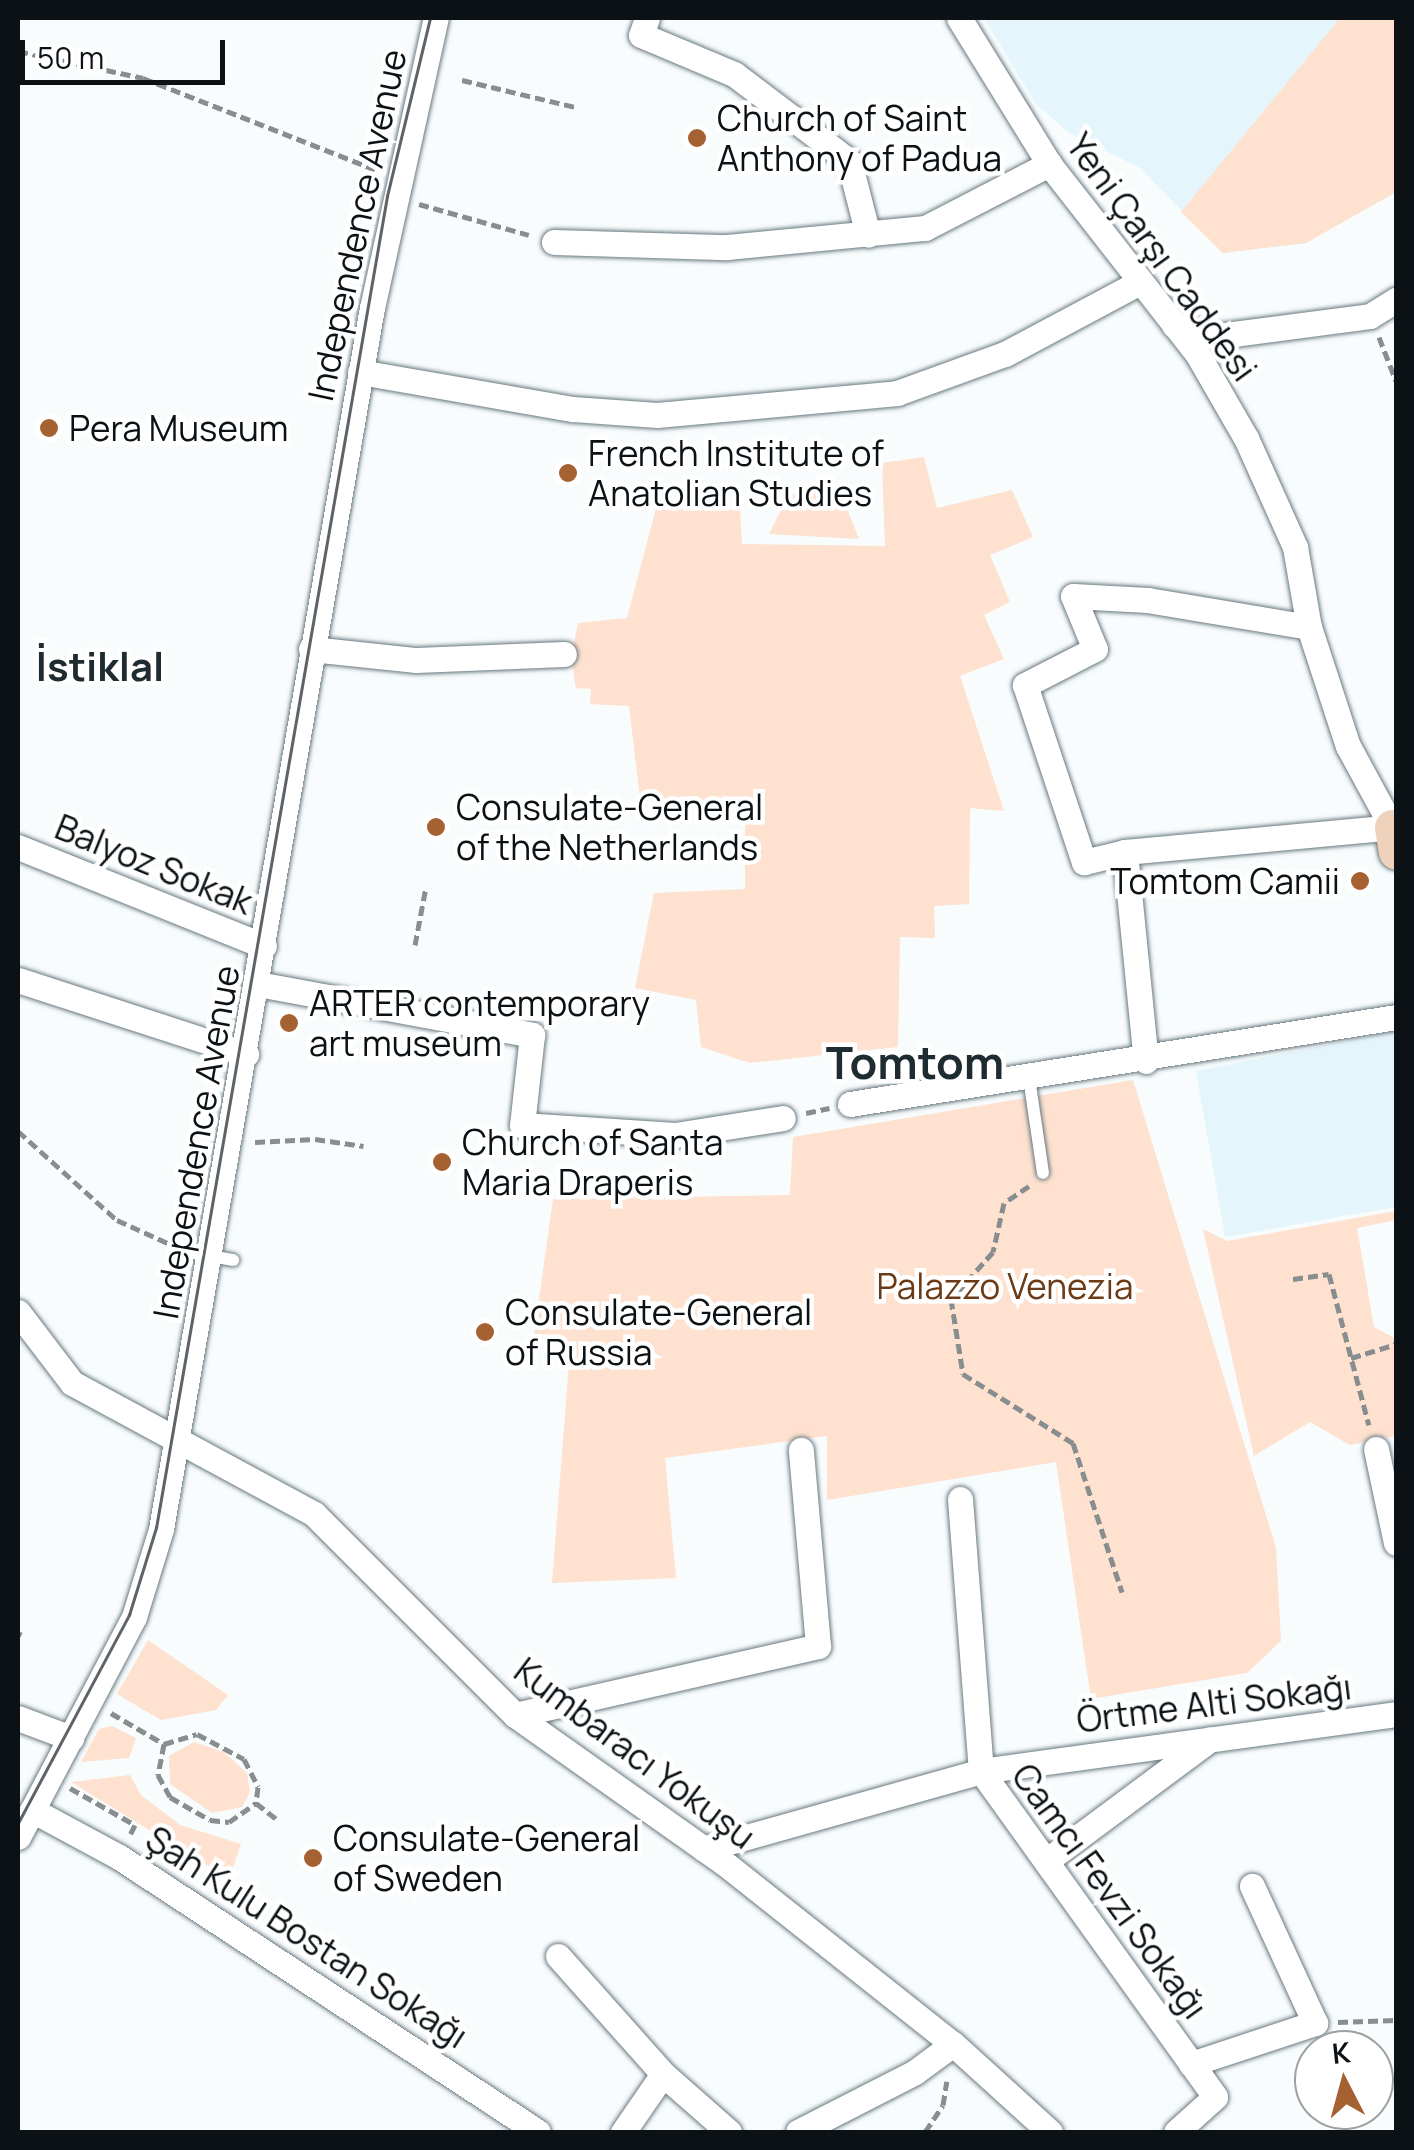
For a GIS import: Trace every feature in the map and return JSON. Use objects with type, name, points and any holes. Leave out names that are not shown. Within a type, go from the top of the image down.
[{"type":"street","name":"Independence Avenue","points":[[18,1837],[134,1617],[177,1441],[232,1146],[311,649],[360,372],[394,187],[436,18]]},
{"type":"street","name":"Yeni Çarşı Caddesi","points":[[960,18],[1049,164],[1198,356],[1277,497],[1295,547],[1309,627],[1348,746],[1395,831]]},
{"type":"street","points":[[644,26],[734,74],[849,161],[868,235]]},
{"type":"street","points":[[554,242],[727,248],[925,228],[1049,164]]},
{"type":"street","points":[[360,372],[484,395],[657,414],[897,393],[1005,354],[1138,283]]},
{"type":"street","points":[[1174,326],[1218,336],[1370,316],[1396,300]]},
{"type":"street","points":[[1198,356],[1218,336]]},
{"type":"street","points":[[1309,627],[1148,600],[1073,596],[1095,649],[1025,685],[1084,862],[1125,852],[1395,831]]},
{"type":"street","points":[[311,649],[416,660],[564,654]]},
{"type":"street","name":"Balyoz Sokak","points":[[18,847],[264,946]]},
{"type":"street","points":[[1125,852],[1146,1061]]},
{"type":"street","points":[[18,980],[246,1054]]},
{"type":"street","points":[[258,984],[532,1036],[522,1125],[675,1135],[783,1118]]},
{"type":"street","points":[[850,1104],[1146,1061],[1396,1017]]},
{"type":"street","name":"Kumbaracı Yokuşu","points":[[18,1312],[72,1383],[314,1514],[514,1714],[704,1849],[953,2044],[1050,2132]]},
{"type":"street","points":[[1376,1449],[1396,1543]]},
{"type":"street","points":[[514,1714],[818,1646],[801,1450]]},
{"type":"street","points":[[960,1499],[981,1771]]},
{"type":"street","name":"Örtme Alti Sokağı","points":[[981,1771],[1396,1714]]},
{"type":"street","points":[[18,1718],[70,1738]]},
{"type":"street","points":[[1046,1861],[1214,1737]]},
{"type":"street","name":"Camcı Fevzi Sokağı","points":[[704,1849],[981,1771],[1214,2097],[1176,2132]]},
{"type":"street","name":"Şah Kulu Bostan Sokağı","points":[[32,1810],[119,1857],[538,2132]]},
{"type":"street","points":[[1191,2064],[1315,2023],[1252,1886]]},
{"type":"street","points":[[558,1956],[663,2074],[728,2132]]},
{"type":"street","points":[[798,2132],[915,2072],[953,2044]]},
{"type":"street","points":[[623,2132],[663,2074]]},
{"type":"lane","points":[[1029,1078],[1043,1173]]},
{"type":"path","points":[[18,51],[143,78],[394,187],[554,242]]},
{"type":"path","points":[[462,80],[575,107]]},
{"type":"path","points":[[1370,316],[1396,382]]},
{"type":"path","points":[[415,945],[426,887]]},
{"type":"path","points":[[783,1118],[850,1104]]},
{"type":"path","points":[[18,1130],[117,1220],[211,1256]]},
{"type":"path","points":[[232,1146],[315,1140],[363,1146]]},
{"type":"path","points":[[1043,1173],[1004,1203],[992,1252],[951,1298],[962,1374],[1073,1443],[1122,1592]]},
{"type":"path","points":[[1293,1279],[1329,1274],[1376,1449]]},
{"type":"path","points":[[1352,1358],[1396,1344]]},
{"type":"path","points":[[104,1710],[164,1744],[197,1734],[244,1759],[258,1787],[256,1803],[228,1822],[210,1820],[170,1797],[158,1775],[164,1744]]},
{"type":"path","points":[[49,1778],[135,1825],[129,1838],[112,1829]]},
{"type":"path","points":[[256,1803],[278,1820]]},
{"type":"path","points":[[1315,2023],[1396,2020]]},
{"type":"path","points":[[925,2132],[943,2104],[953,2044]]},
{"type":"shaded area","points":[[984,18],[1396,18],[1396,192],[1306,243],[1223,253],[1140,168],[1068,132],[1036,104]]},
{"type":"shaded area","points":[[1395,1031],[1396,1207],[1225,1237],[1196,1071]]},
{"type":"green space","points":[[1340,18],[1396,18],[1396,192],[1306,243],[1223,253],[1181,212]]},
{"type":"green space","points":[[924,457],[937,508],[1012,490],[1033,537],[990,555],[1010,602],[984,615],[1004,659],[960,676],[1004,811],[970,808],[969,904],[934,906],[935,938],[900,937],[898,1047],[750,1063],[701,1047],[696,1000],[635,988],[654,893],[745,889],[745,816],[640,799],[629,706],[590,704],[591,689],[576,688],[571,658],[578,623],[627,618],[657,505],[740,509],[742,544],[885,546],[882,463]]},
{"type":"green space","points":[[817,489],[844,501],[859,539],[769,534],[788,496]]},
{"type":"green space","name":"Palazzo Venezia","points":[[1133,1080],[1276,1548],[1281,1641],[1247,1673],[1091,1699],[1056,1462],[827,1500],[827,1436],[665,1458],[676,1578],[552,1583],[570,1350],[534,1336],[553,1199],[790,1195],[793,1137]]},
{"type":"green space","points":[[1396,1211],[1396,1220],[1357,1228],[1374,1327],[1396,1339],[1396,1436],[1350,1445],[1310,1422],[1254,1456],[1203,1229],[1227,1241]]},
{"type":"green space","points":[[148,1640],[228,1695],[216,1710],[161,1720],[117,1694]]},
{"type":"green space","points":[[112,1726],[136,1738],[129,1758],[81,1762],[99,1729]]},
{"type":"green space","points":[[194,1742],[224,1752],[247,1773],[250,1792],[242,1807],[212,1813],[170,1784],[169,1756]]},
{"type":"green space","points":[[130,1775],[141,1795],[180,1825],[241,1844],[229,1879],[71,1782]]},
{"type":"tram line","points":[[18,1823],[129,1615],[156,1528],[387,196],[430,18]]},
{"type":"place","name":"Church of Saint Anthony of Padua","points":[[697,138]]},
{"type":"place","name":"Pera Museum","points":[[49,428]]},
{"type":"place","name":"French Institute of Anatolian Studies","points":[[568,473]]},
{"type":"place","name":"Consulate-General of the Netherlands","points":[[436,827]]},
{"type":"place","name":"Tomtom Camii","points":[[1360,881]]},
{"type":"place","name":"ARTER contemporary art museum","points":[[289,1023]]},
{"type":"place","name":"Church of Santa Maria Draperis","points":[[442,1162]]},
{"type":"place","name":"Consulate-General of Russia","points":[[485,1332]]},
{"type":"place","name":"Consulate-General of Sweden","points":[[313,1858]]},
{"type":"district","name":"İstiklal","points":[[100,666]]},
{"type":"district","name":"Tomtom","points":[[915,1063]]}]
